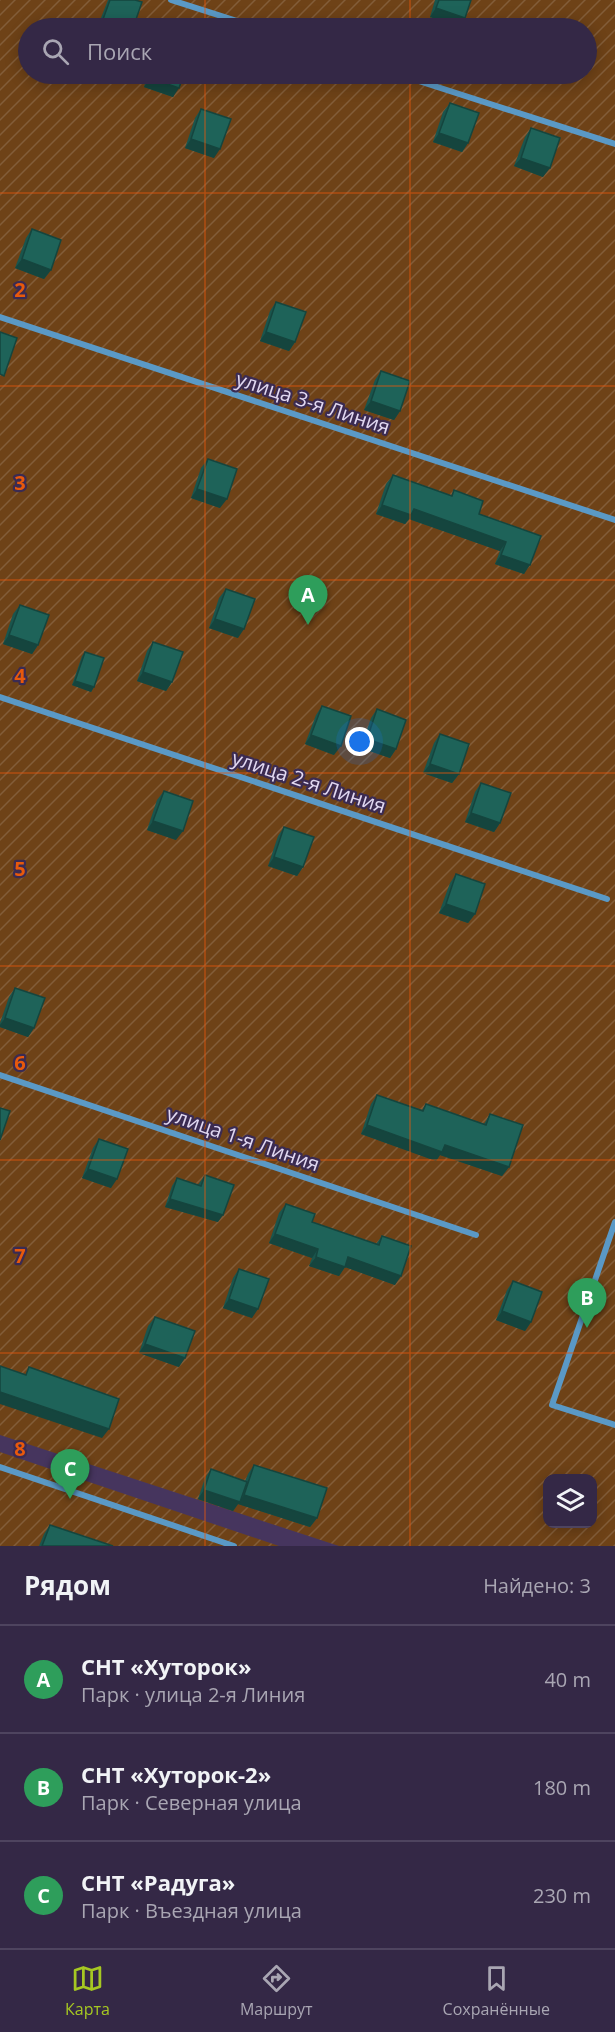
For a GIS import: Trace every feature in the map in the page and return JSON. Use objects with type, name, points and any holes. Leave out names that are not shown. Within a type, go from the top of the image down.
[{"type":"street","points":[[171,0],[228,18]]},
{"type":"street","points":[[428,84],[615,144]]},
{"type":"street","name":"улица 3-я Линия","points":[[0,317],[615,520]]},
{"type":"street","name":"улица 2-я Линия","points":[[0,697],[607,899]]},
{"type":"street","name":"улица 1-я Линия","points":[[0,1075],[476,1235]]},
{"type":"street","points":[[615,1222],[552,1405],[615,1425]]},
{"type":"street","points":[[0,1467],[234,1546]]},
{"type":"shaded area","points":[[0,0],[615,0],[615,1546],[339,1546],[0,1435]]},
{"type":"shaded area","points":[[0,1452],[279,1546],[0,1546]]},
{"type":"building","points":[[110,0],[142,2],[136,18],[103,18]]},
{"type":"building","points":[[439,0],[471,0],[465,18],[436,8]]},
{"type":"building","points":[[167,84],[180,84],[179,88]]},
{"type":"building","points":[[450,103],[479,113],[468,143],[439,133]]},
{"type":"building","points":[[201,109],[231,119],[220,149],[191,139]]},
{"type":"building","points":[[531,128],[560,138],[550,168],[521,158]]},
{"type":"building","points":[[32,229],[61,240],[51,270],[22,259]]},
{"type":"building","points":[[276,302],[306,312],[295,342],[266,332]]},
{"type":"building","points":[[0,332],[17,338],[4,376],[0,374]]},
{"type":"building","points":[[381,371],[410,381],[400,411],[371,401]]},
{"type":"building","points":[[208,459],[237,469],[227,499],[197,489]]},
{"type":"building","points":[[393,475],[452,496],[454,490],[483,501],[479,514],[541,536],[530,565],[501,555],[506,542],[414,509],[411,515],[382,505]]},
{"type":"building","points":[[226,589],[255,599],[244,629],[215,619]]},
{"type":"building","points":[[20,605],[49,615],[38,645],[9,635]]},
{"type":"building","points":[[153,642],[183,652],[172,682],[143,672]]},
{"type":"building","points":[[85,652],[104,658],[94,687],[75,681]]},
{"type":"building","points":[[322,706],[351,716],[341,746],[311,735]]},
{"type":"building","points":[[377,709],[406,720],[396,749],[367,739]]},
{"type":"building","points":[[440,734],[469,744],[459,774],[430,764]]},
{"type":"building","points":[[481,783],[511,793],[500,823],[471,813]]},
{"type":"building","points":[[164,791],[193,801],[183,831],[153,821]]},
{"type":"building","points":[[284,827],[314,837],[303,867],[274,857]]},
{"type":"building","points":[[456,874],[485,884],[475,914],[446,904]]},
{"type":"building","points":[[15,988],[45,998],[34,1028],[5,1018]]},
{"type":"building","points":[[377,1095],[423,1111],[426,1104],[486,1125],[490,1114],[523,1125],[509,1167],[445,1145],[442,1152],[367,1125]]},
{"type":"building","points":[[0,1108],[10,1111],[0,1140]]},
{"type":"building","points":[[99,1139],[128,1149],[117,1179],[88,1169]]},
{"type":"building","points":[[205,1175],[234,1185],[223,1215],[170,1199],[177,1178],[201,1186]]},
{"type":"building","points":[[286,1204],[315,1214],[312,1222],[379,1245],[382,1236],[411,1246],[401,1276],[348,1257],[345,1267],[316,1257],[318,1249],[275,1234]]},
{"type":"building","points":[[239,1269],[269,1279],[258,1309],[229,1299]]},
{"type":"building","points":[[513,1281],[542,1292],[531,1322],[502,1311]]},
{"type":"building","points":[[155,1317],[195,1331],[185,1358],[145,1344]]},
{"type":"building","points":[[0,1366],[26,1375],[29,1367],[119,1399],[109,1429],[0,1392]]},
{"type":"building","points":[[254,1465],[327,1488],[317,1518],[244,1495]]},
{"type":"building","points":[[211,1469],[247,1482],[240,1502],[204,1490]]},
{"type":"building","points":[[50,1525],[113,1546],[42,1546]]},
{"type":"place","name":"СНТ «Хуторок»","points":[[308,625]]},
{"type":"place","name":"СНТ «Хуторок-2»","points":[[587,1328]]},
{"type":"place","name":"СНТ «Радуга»","points":[[70,1499]]}]
